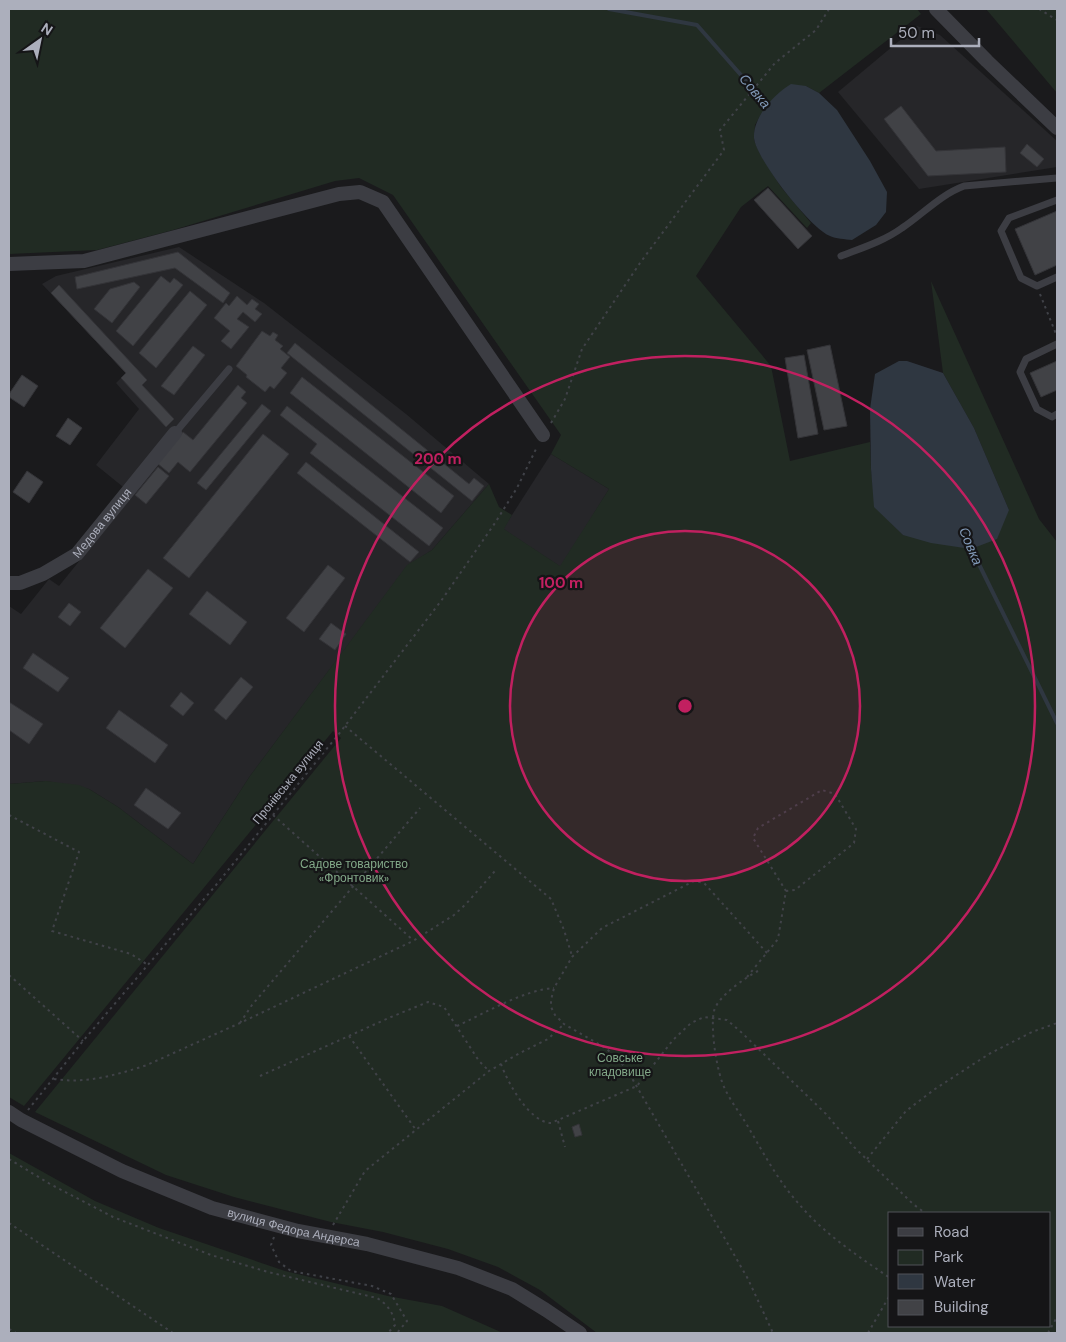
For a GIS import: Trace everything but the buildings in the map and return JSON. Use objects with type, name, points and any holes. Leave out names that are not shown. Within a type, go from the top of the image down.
[{"type":"street","points":[[936,9],[1057,128]]},
{"type":"street","points":[[9,264],[84,261],[339,194],[360,192],[383,202],[543,435]]},
{"type":"street","name":"Медова вулиця","points":[[9,583],[20,583],[43,574],[60,566],[77,554],[175,433]]},
{"type":"street","name":"вулиця Федора Андерса","points":[[15,1116],[122,1171],[212,1208],[328,1237],[367,1244],[458,1268],[512,1289],[580,1333]]},
{"type":"lane","points":[[841,256],[876,243],[901,229],[952,191],[964,186],[1057,178]]},
{"type":"lane","points":[[1057,200],[1009,218],[1001,231],[1021,278],[1037,286],[1057,277]]},
{"type":"lane","points":[[1057,344],[1026,358],[1020,372],[1036,409],[1052,416],[1057,414]]},
{"type":"lane","points":[[175,433],[229,369]]},
{"type":"path","name":"Пронівська вулиця","points":[[15,1116],[53,1079],[273,815],[345,726],[441,601],[517,488],[543,435],[565,399],[582,349],[640,263],[724,150],[720,130],[775,63],[816,30],[829,9]]},
{"type":"path","points":[[1039,9],[1057,20]]},
{"type":"path","points":[[1037,286],[1057,336]]},
{"type":"path","points":[[345,726],[551,900],[564,930],[572,957]]},
{"type":"path","points":[[786,891],[795,890],[854,843],[856,829],[834,794],[822,790],[758,828],[753,838],[786,891],[778,939],[747,976],[720,999],[714,1010],[713,1028],[724,1088],[769,1163],[798,1204],[827,1231],[888,1277]]},
{"type":"path","points":[[240,1023],[352,886],[420,808]]},
{"type":"path","points":[[9,815],[79,852],[52,931],[131,954],[148,965]]},
{"type":"path","points":[[273,815],[413,941]]},
{"type":"path","points":[[53,1079],[72,1082],[126,1072],[147,1065],[240,1023],[413,941],[454,915],[495,871]]},
{"type":"path","points":[[767,953],[704,883],[694,881],[602,928],[572,957],[554,988],[551,1007],[555,1015],[564,1024],[607,1049],[626,1068],[748,1279],[773,1333]]},
{"type":"path","points":[[747,976],[758,971]]},
{"type":"path","points":[[9,975],[83,1041]]},
{"type":"path","points":[[457,1026],[525,995],[554,988]]},
{"type":"path","points":[[260,1076],[428,1002],[444,1007],[479,1061],[488,1071]]},
{"type":"path","points":[[501,1064],[516,1094],[535,1116],[545,1123],[558,1121],[588,1106],[637,1086],[673,1040],[691,1023],[704,1017],[727,1020],[826,1114],[854,1147],[912,1204],[924,1212]]},
{"type":"path","points":[[867,1159],[906,1111],[935,1090],[989,1054],[1032,1032],[1057,1023]]},
{"type":"path","points":[[328,1237],[340,1212],[365,1171],[488,1071],[548,1039],[564,1024]]},
{"type":"path","points":[[349,1036],[416,1130]]},
{"type":"path","points":[[558,1121],[565,1147]]},
{"type":"path","points":[[9,1159],[50,1184],[113,1217],[211,1255],[268,1272],[376,1298],[388,1308],[394,1318],[395,1325],[388,1333]]},
{"type":"path","points":[[9,1223],[173,1333]]},
{"type":"path","points":[[277,1225],[271,1245],[279,1262],[291,1271],[372,1286],[391,1294],[407,1321],[397,1333]]},
{"type":"path","points":[[868,1333],[888,1298]]},
{"type":"path","points":[[1048,1333],[1057,1317]]},
{"type":"path","points":[[9,1329],[16,1333]]},
{"type":"shaded area","points":[[917,26],[940,35],[1057,141],[1057,167],[919,189],[838,92]]},
{"type":"shaded area","points":[[179,247],[264,303],[406,414],[489,484],[432,550],[407,566],[250,776],[193,864],[118,807],[89,789],[46,781],[9,784],[9,606],[21,614],[49,579],[59,586],[133,495],[96,465],[139,409],[116,383],[126,373],[42,284],[56,276]]},
{"type":"shaded area","points":[[551,454],[609,489],[561,567],[503,529]]},
{"type":"green space","points":[[9,9],[917,9],[921,14],[819,93],[806,86],[761,114],[755,125],[754,140],[760,154],[781,187],[811,223],[807,228],[768,186],[741,207],[696,276],[771,366],[790,461],[870,442],[875,507],[903,535],[1009,510],[974,428],[943,373],[931,281],[1039,519],[1057,542],[1057,1333],[597,1333],[540,1290],[498,1267],[448,1249],[234,1197],[166,1175],[35,1112],[341,738],[333,731],[24,1106],[9,1097],[9,784],[46,781],[79,785],[89,789],[118,807],[193,864],[250,776],[407,565],[432,550],[489,484],[499,507],[512,515],[504,529],[560,566],[609,489],[551,454],[561,435],[393,195],[359,178],[335,181],[173,230],[97,250],[9,254]]},
{"type":"green space","points":[[986,9],[1057,9],[1057,93]]},
{"type":"green space","points":[[9,1153],[95,1201],[159,1228],[285,1271],[388,1296],[442,1306],[503,1333],[9,1333]]},
{"type":"water","points":[[791,84],[806,86],[819,93],[837,110],[870,161],[887,192],[886,212],[876,225],[852,240],[830,236],[810,220],[785,192],[757,148],[754,138],[757,122],[761,114],[784,88]]},
{"type":"water","points":[[899,361],[907,361],[943,373],[974,428],[1009,510],[997,539],[971,549],[931,543],[903,535],[874,507],[870,409],[875,374]]},
{"type":"waterway","name":"Совка","points":[[609,9],[697,25],[770,108]]},
{"type":"waterway","name":"Совка","points":[[970,546],[1057,723]]},
{"type":"park label","name":"Садове товариство «Фронтовик»","points":[[354,871]]},
{"type":"park label","name":"Совське кладовище","points":[[620,1065]]}]
